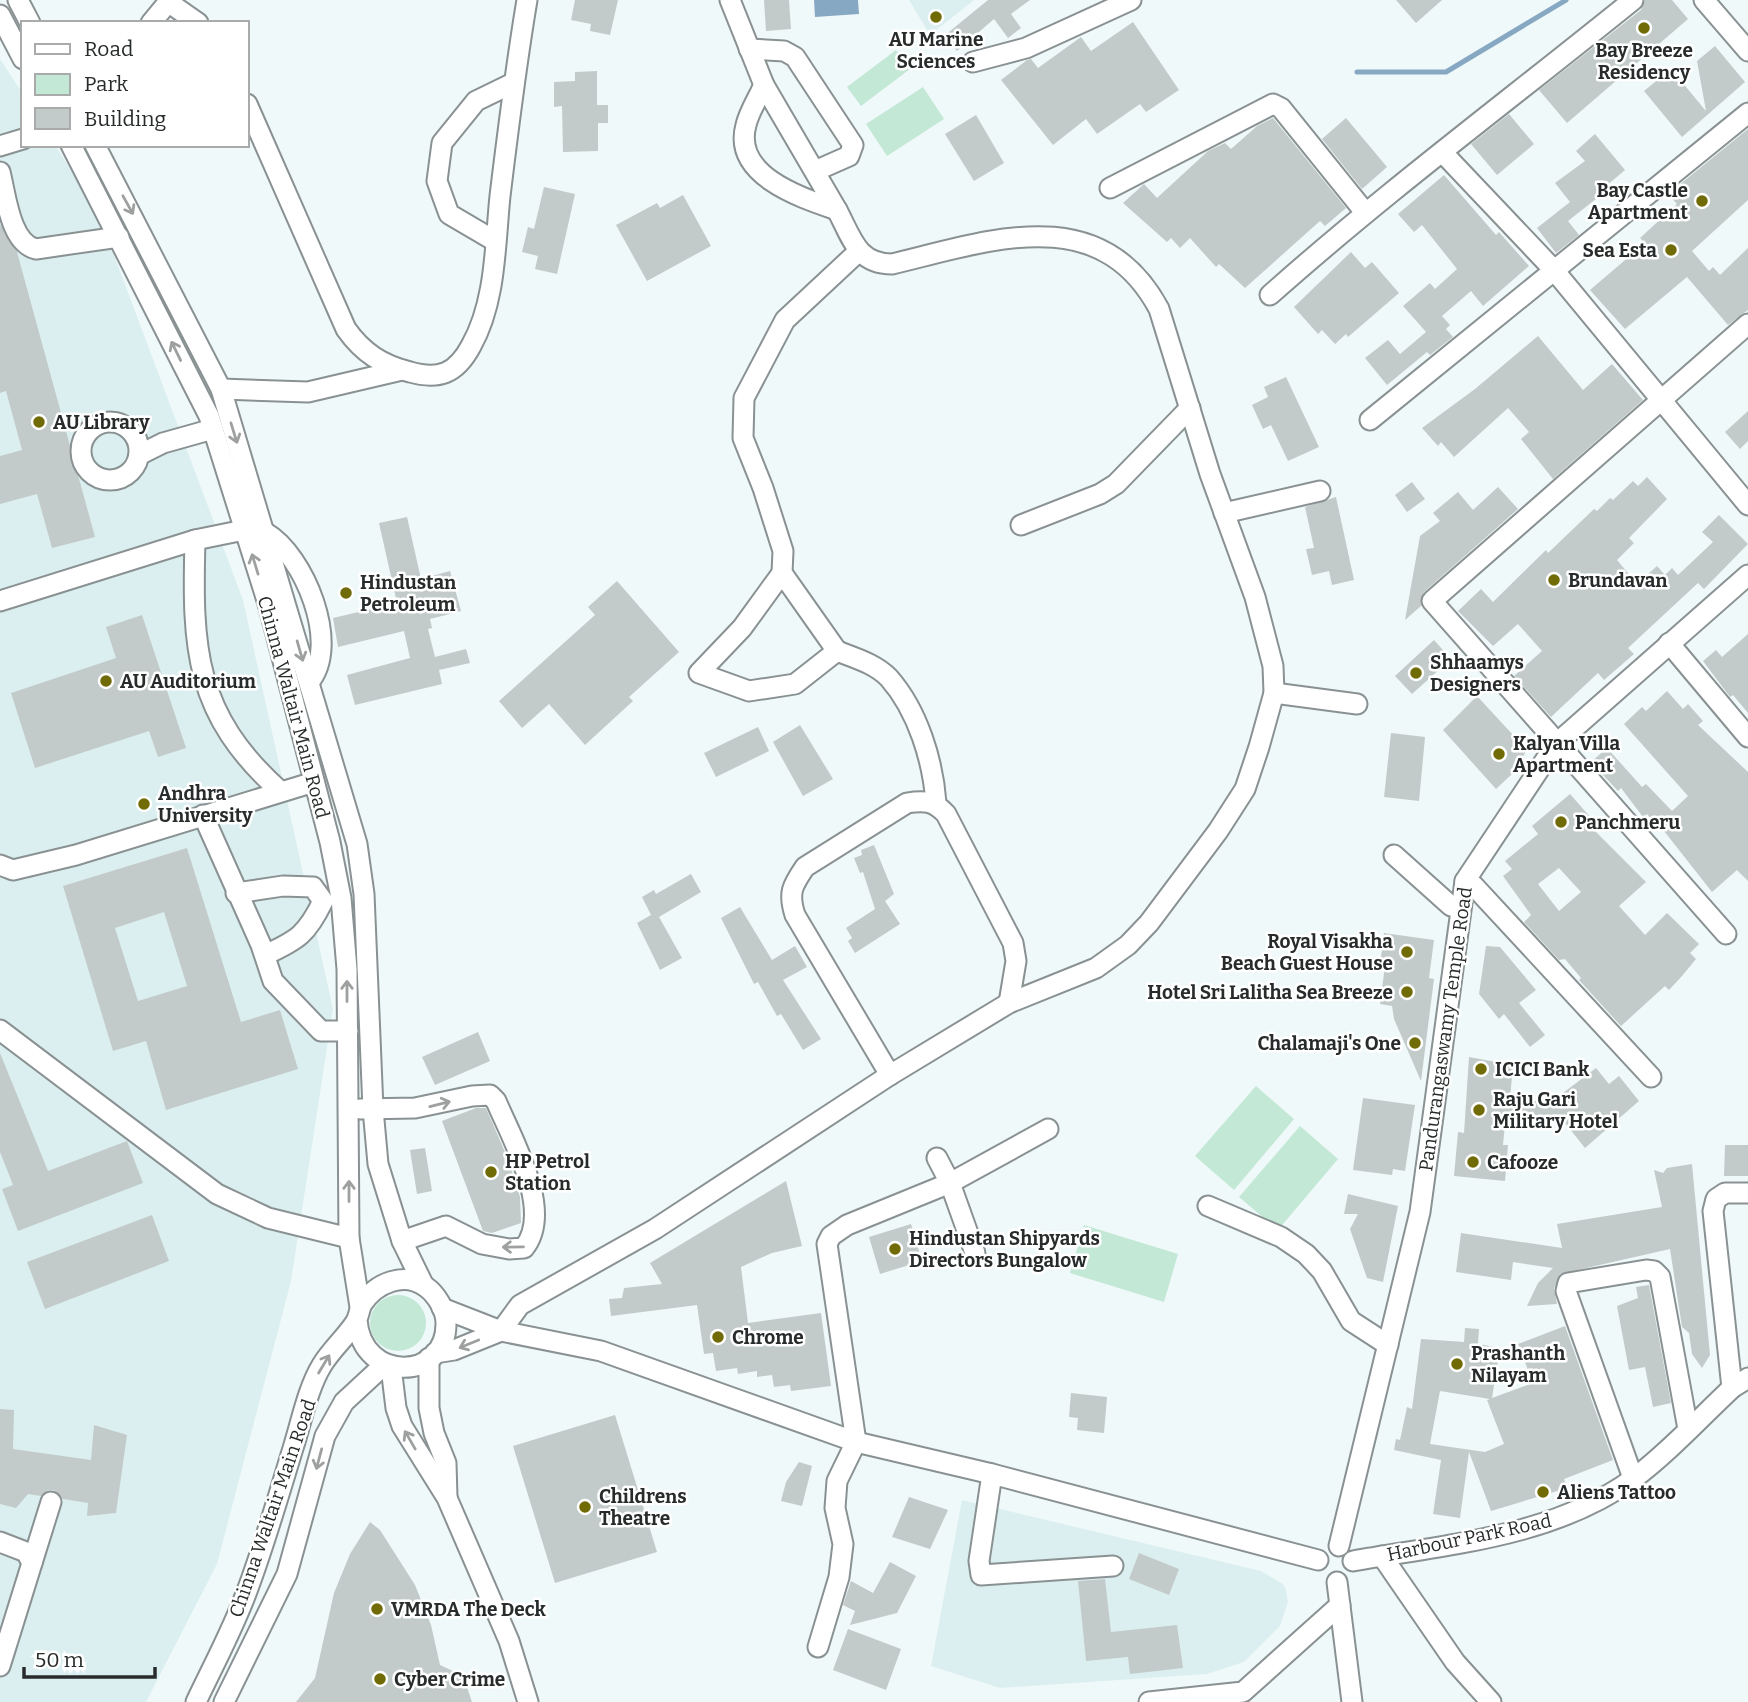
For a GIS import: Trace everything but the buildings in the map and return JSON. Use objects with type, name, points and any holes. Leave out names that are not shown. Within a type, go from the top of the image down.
[{"type":"street","points":[[18,0],[29,21]]},
{"type":"street","points":[[248,106],[346,329],[371,357],[402,370],[433,378],[457,366],[471,348],[487,309],[513,83],[527,0]]},
{"type":"street","points":[[447,1498],[446,1464],[434,1433],[429,1408],[432,1355],[445,1329],[442,1308],[423,1284],[391,1280],[372,1290],[359,1314],[363,1347],[388,1366],[405,1368],[432,1355],[454,1350],[501,1331],[520,1305],[655,1229],[890,1075],[1009,1003],[1096,968],[1128,945],[1149,923],[1245,789],[1274,694],[1268,639],[1224,513],[1159,309],[1147,286],[1111,254],[1088,243],[1060,237],[1031,235],[892,264],[876,264],[866,260],[764,85],[730,0]]},
{"type":"street","points":[[973,62],[1026,48],[1130,0]]},
{"type":"street","points":[[1270,295],[1364,211],[1443,153],[1633,0]]},
{"type":"street","points":[[1704,0],[1748,51]]},
{"type":"street","points":[[153,21],[169,1],[195,21]]},
{"type":"street","points":[[0,15],[21,55]]},
{"type":"street","points":[[749,48],[784,51],[795,57],[853,145],[849,156],[815,171]]},
{"type":"street","points":[[495,241],[449,214],[437,181],[442,143],[476,101],[513,83]]},
{"type":"street","points":[[764,85],[746,125],[748,153],[760,171],[775,186],[837,211]]},
{"type":"street","points":[[1110,188],[1273,104],[1281,108],[1364,211]]},
{"type":"street","points":[[1370,420],[1748,113]]},
{"type":"street","points":[[0,146],[21,140]]},
{"type":"street","name":"Chinna Waltair Main Road","points":[[72,147],[213,429],[269,607],[314,782],[348,1031],[349,1238],[359,1314],[321,1366],[246,1593],[196,1702]]},
{"type":"street","name":"Chinna Waltair Main Road","points":[[96,147],[220,389],[357,844],[364,894],[373,1109],[378,1164],[402,1241],[423,1284]]},
{"type":"street","points":[[1443,153],[1553,269],[1748,505]]},
{"type":"street","points":[[0,172],[16,231],[20,241],[27,247],[119,237]]},
{"type":"street","points":[[837,651],[795,684],[760,690],[749,691],[699,673],[742,628],[782,573],[783,551],[763,488],[743,438],[744,398],[785,320],[857,246]]},
{"type":"street","points":[[1726,934],[1432,601],[1748,324]]},
{"type":"street","points":[[220,389],[309,392],[402,370]]},
{"type":"street","points":[[1021,525],[1088,499],[1116,484],[1190,408]]},
{"type":"street","points":[[139,455],[163,443],[213,429]]},
{"type":"street","points":[[1224,513],[1320,491]]},
{"type":"street","points":[[0,601],[195,540],[244,530]]},
{"type":"street","points":[[195,540],[193,627],[205,681],[223,724],[239,748],[280,791]]},
{"type":"street","points":[[782,573],[837,651],[869,664],[889,678],[923,740],[934,772],[936,803]]},
{"type":"street","name":"Pandurangaswamy Temple Road","points":[[1339,1546],[1420,1212],[1465,881],[1556,744],[1748,575]]},
{"type":"street","points":[[1668,643],[1748,737]]},
{"type":"street","points":[[1274,694],[1357,704]]},
{"type":"street","points":[[4,870],[76,855],[314,782]]},
{"type":"street","points":[[890,1075],[795,915],[790,898],[805,867],[907,803],[923,800],[936,803],[946,814],[1013,943],[1016,961],[1009,1003]]},
{"type":"street","points":[[203,815],[265,955],[273,981],[321,1031],[348,1031]]},
{"type":"street","points":[[1394,855],[1451,905],[1460,907]]},
{"type":"street","points":[[1465,881],[1474,887],[1651,1077]]},
{"type":"street","points":[[236,893],[284,886],[313,887],[332,899],[309,929],[294,942],[265,955]]},
{"type":"street","points":[[0,1030],[217,1194],[268,1218],[349,1238]]},
{"type":"street","points":[[348,1108],[415,1108],[490,1095],[496,1101],[524,1168],[536,1223],[531,1239],[524,1248],[509,1249],[482,1244],[446,1226],[402,1241]]},
{"type":"street","points":[[818,1647],[839,1577],[843,1544],[835,1507],[837,1481],[856,1443],[827,1244],[831,1236],[847,1225],[950,1183],[1048,1129]]},
{"type":"street","points":[[937,1158],[950,1183],[975,1253]]},
{"type":"street","points":[[1740,1383],[1713,1211],[1716,1199],[1726,1194],[1748,1193]]},
{"type":"street","points":[[1209,1206],[1270,1232],[1306,1254],[1322,1271],[1351,1321],[1388,1345]]},
{"type":"street","points":[[1633,1478],[1566,1291],[1568,1283],[1646,1270],[1654,1271],[1660,1277],[1688,1429]]},
{"type":"street","points":[[442,1308],[501,1331],[601,1351],[856,1443],[992,1474],[1318,1560]]},
{"type":"street","points":[[388,1366],[402,1426],[447,1498],[509,1641],[528,1702]]},
{"type":"street","name":"Chinna Waltair Main Road","points":[[224,1702],[287,1574],[325,1436],[344,1402],[388,1366]]},
{"type":"street","name":"Harbour Park Road","points":[[1353,1561],[1540,1525],[1581,1509],[1633,1478],[1740,1383]]},
{"type":"street","points":[[992,1474],[979,1561],[981,1575],[1113,1566]]},
{"type":"street","points":[[0,1666],[51,1502]]},
{"type":"street","points":[[0,1542],[26,1552],[32,1563]]},
{"type":"street","points":[[1339,1546],[1349,1551],[1353,1561],[1348,1577],[1337,1582],[1320,1573],[1318,1560],[1326,1549],[1339,1546]]},
{"type":"street","points":[[1382,1556],[1455,1662],[1491,1702]]},
{"type":"street","points":[[1337,1582],[1352,1702]]},
{"type":"street","points":[[1243,1692],[1340,1605]]},
{"type":"street","points":[[1149,1702],[1243,1692],[1261,1702]]},
{"type":"shaded area","name":"AU Marine Sciences","points":[[909,0],[974,0],[930,35]]},
{"type":"shaded area","name":"Andhra University","points":[[0,59],[21,91],[21,147],[56,147],[98,212],[243,600],[333,1009],[291,1281],[217,1564],[146,1702],[0,1702]]},
{"type":"shaded area","points":[[962,1500],[1261,1571],[1283,1584],[1286,1590],[1288,1602],[1280,1626],[1244,1662],[1207,1674],[1000,1688],[931,1666]]},
{"type":"green space","points":[[896,50],[910,69],[861,106],[847,87]]},
{"type":"green space","points":[[923,87],[944,119],[887,156],[866,124]]},
{"type":"green space","points":[[1256,1086],[1294,1119],[1234,1190],[1195,1156]]},
{"type":"green space","points":[[1300,1126],[1338,1159],[1278,1230],[1239,1197]]},
{"type":"green space","points":[[1084,1225],[1178,1254],[1164,1302],[1070,1273]]},
{"type":"green space","points":[[392,1295],[404,1295],[418,1303],[426,1317],[424,1334],[418,1343],[404,1351],[392,1351],[375,1339],[370,1329],[370,1317],[382,1300]]},
{"type":"water","points":[[814,0],[858,0],[859,14],[815,17]]},
{"type":"waterway","points":[[1357,72],[1446,72],[1566,0]]},
{"type":"place","name":"AU Marine Sciences","points":[[936,17]]},
{"type":"place","name":"Bay Breeze Residency","points":[[1644,28]]},
{"type":"place","name":"Bay Castle Apartment","points":[[1702,201]]},
{"type":"place","name":"Sea Esta","points":[[1671,250]]},
{"type":"place","name":"AU Library","points":[[39,422]]},
{"type":"place","name":"Brundavan","points":[[1554,580]]},
{"type":"place","name":"Hindustan Petroleum","points":[[346,593]]},
{"type":"place","name":"Shhaamys Designers","points":[[1416,673]]},
{"type":"place","name":"AU Auditorium","points":[[106,681]]},
{"type":"place","name":"Kalyan Villa Apartment","points":[[1499,754]]},
{"type":"place","name":"Andhra University","points":[[144,804]]},
{"type":"place","name":"Panchmeru","points":[[1561,822]]},
{"type":"place","name":"Royal Visakha Beach Guest House","points":[[1407,952]]},
{"type":"place","name":"Hotel Sri Lalitha Sea Breeze","points":[[1407,992]]},
{"type":"place","name":"Chalamaji's One","points":[[1415,1043]]},
{"type":"place","name":"ICICI Bank","points":[[1481,1069]]},
{"type":"place","name":"Raju Gari Military Hotel","points":[[1479,1110]]},
{"type":"place","name":"Cafooze","points":[[1473,1162]]},
{"type":"place","name":"HP Petrol Station","points":[[491,1172]]},
{"type":"place","name":"Hindustan Shipyards Directors Bungalow","points":[[895,1249]]},
{"type":"place","name":"Chrome","points":[[718,1337]]},
{"type":"place","name":"Prashanth Nilayam","points":[[1457,1364]]},
{"type":"place","name":"Aliens Tattoo","points":[[1543,1492]]},
{"type":"place","name":"Childrens Theatre","points":[[585,1507]]},
{"type":"place","name":"VMRDA The Deck","points":[[377,1609]]},
{"type":"place","name":"Cyber Crime","points":[[380,1679]]}]
